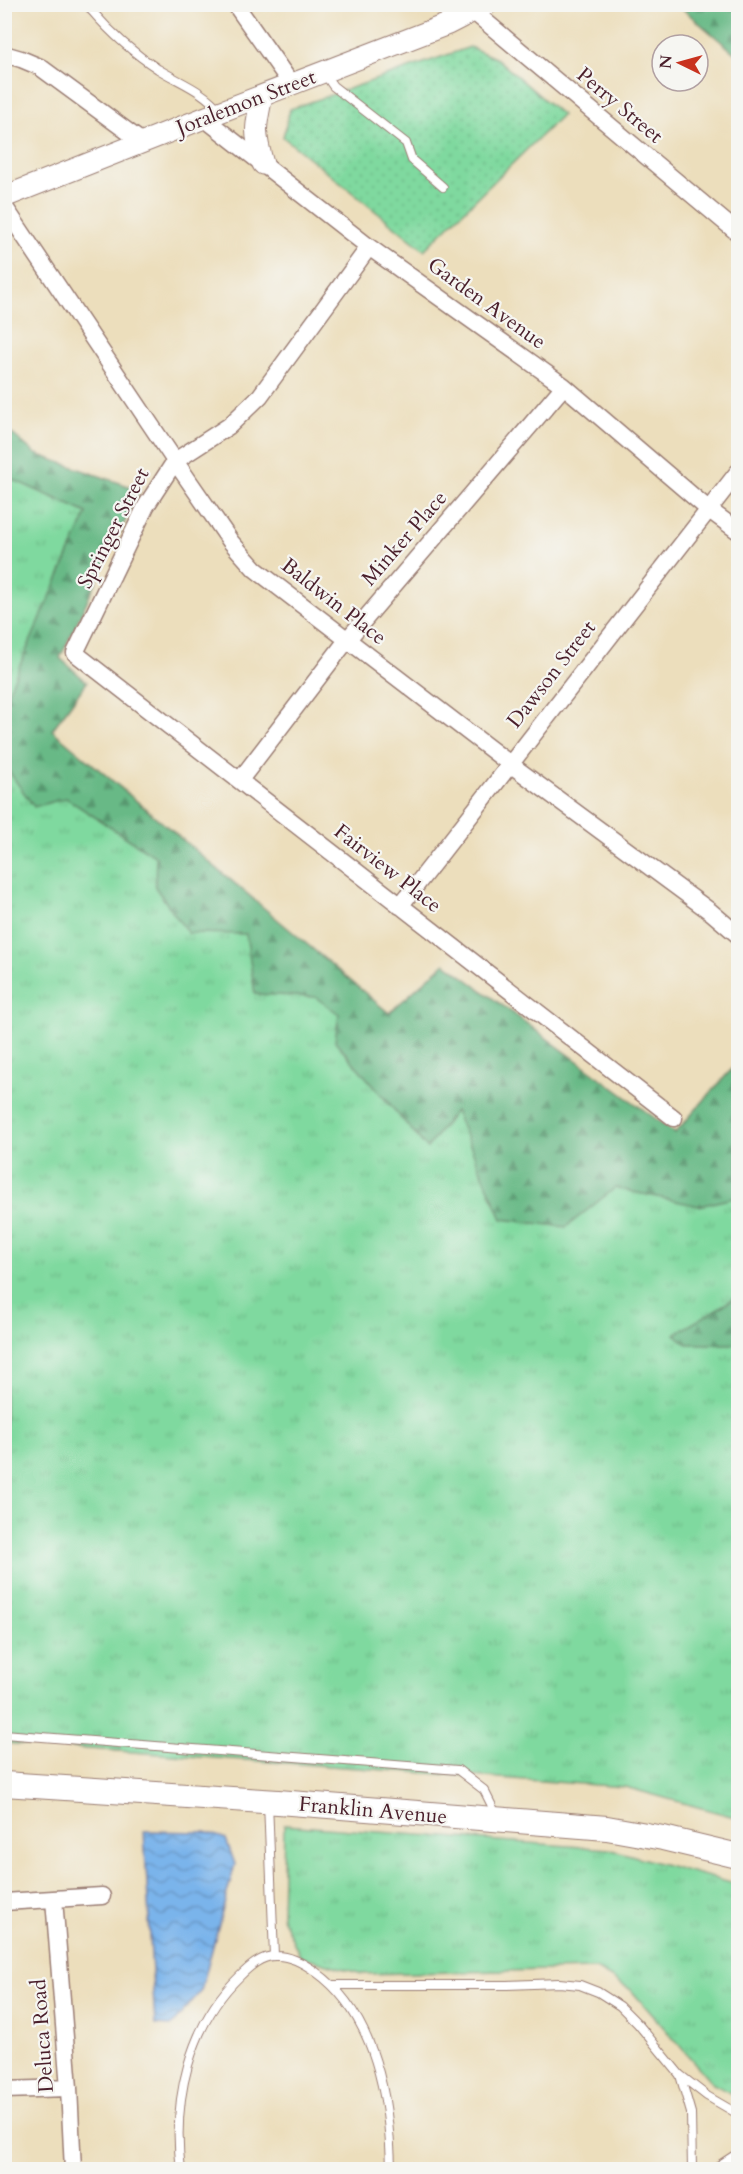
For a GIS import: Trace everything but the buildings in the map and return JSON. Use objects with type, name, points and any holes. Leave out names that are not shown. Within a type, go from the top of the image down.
[{"type":"main road","name":"Franklin Avenue","points":[[4,1784],[607,1828],[663,1838],[738,1856]]},
{"type":"street","points":[[235,4],[292,85]]},
{"type":"street","name":"Joralemon Street","points":[[4,197],[448,24],[480,8]]},
{"type":"street","name":"Perry Street","points":[[480,8],[738,233]]},
{"type":"street","points":[[4,54],[21,58],[40,67],[142,142]]},
{"type":"street","points":[[262,96],[256,121],[256,138],[263,164]]},
{"type":"street","name":"Garden Avenue","points":[[212,115],[263,164],[369,247],[564,386],[708,509],[738,531]]},
{"type":"street","name":"Baldwin Place","points":[[4,206],[175,461],[241,555],[255,569],[510,764],[738,934]]},
{"type":"street","name":"Springer Street","points":[[75,653],[146,506],[175,461],[229,426],[253,404],[369,247]]},
{"type":"street","name":"Minker Place","points":[[240,780],[347,640],[564,386]]},
{"type":"street","name":"Dawson Street","points":[[400,906],[738,472]]},
{"type":"street","name":"Fairview Place","points":[[75,653],[674,1118]]},
{"type":"street","points":[[4,1902],[102,1896]]},
{"type":"street","name":"Deluca Road","points":[[54,1899],[73,2169]]},
{"type":"street","points":[[4,2090],[69,2088]]},
{"type":"lane","points":[[91,10],[126,45],[167,74],[201,92],[212,115]]},
{"type":"lane","points":[[324,72],[333,86],[406,143],[412,160],[444,187]]},
{"type":"lane","points":[[4,1734],[458,1770],[484,1790],[498,1820]]},
{"type":"lane","points":[[268,1802],[274,1956]]},
{"type":"lane","points":[[181,2169],[178,2141],[183,2087],[200,2032],[212,2010],[234,1982],[254,1963],[274,1956],[284,1957],[310,1967],[334,1985],[365,2032],[385,2104],[391,2169]]},
{"type":"lane","points":[[334,1985],[559,1983],[580,1985],[598,1992],[620,2006],[680,2075],[707,2096],[738,2114]]},
{"type":"lane","points":[[680,2075],[691,2113],[692,2169]]},
{"type":"lane","points":[[712,2169],[738,2153]]},
{"type":"green space","points":[[678,5],[738,5],[738,56]]},
{"type":"green space","points":[[470,47],[497,59],[562,115],[424,250],[283,137],[290,109]]},
{"type":"green space","points":[[4,427],[36,454],[140,490],[60,658],[87,682],[52,730],[389,1013],[445,963],[675,1133],[738,1062],[738,1197],[699,1206],[615,1188],[566,1227],[502,1219],[455,1111],[427,1148],[335,1041],[339,1014],[315,997],[255,994],[246,934],[188,933],[155,887],[156,857],[66,798],[34,807],[5,766],[5,699],[87,513],[5,476]]},
{"type":"green space","points":[[4,449],[130,506],[52,659],[37,737],[406,1039],[686,1155],[738,1086],[738,1818],[625,1787],[5,1743]]},
{"type":"green space","points":[[738,1296],[738,1344],[687,1344],[675,1334]]},
{"type":"green space","points":[[284,1825],[609,1849],[738,1885],[738,2097],[713,2084],[630,1989],[596,1969],[362,1974],[300,1956],[282,1917]]},
{"type":"water","points":[[144,1831],[206,1832],[226,1839],[235,1864],[201,1991],[171,2026],[155,2025]]}]
